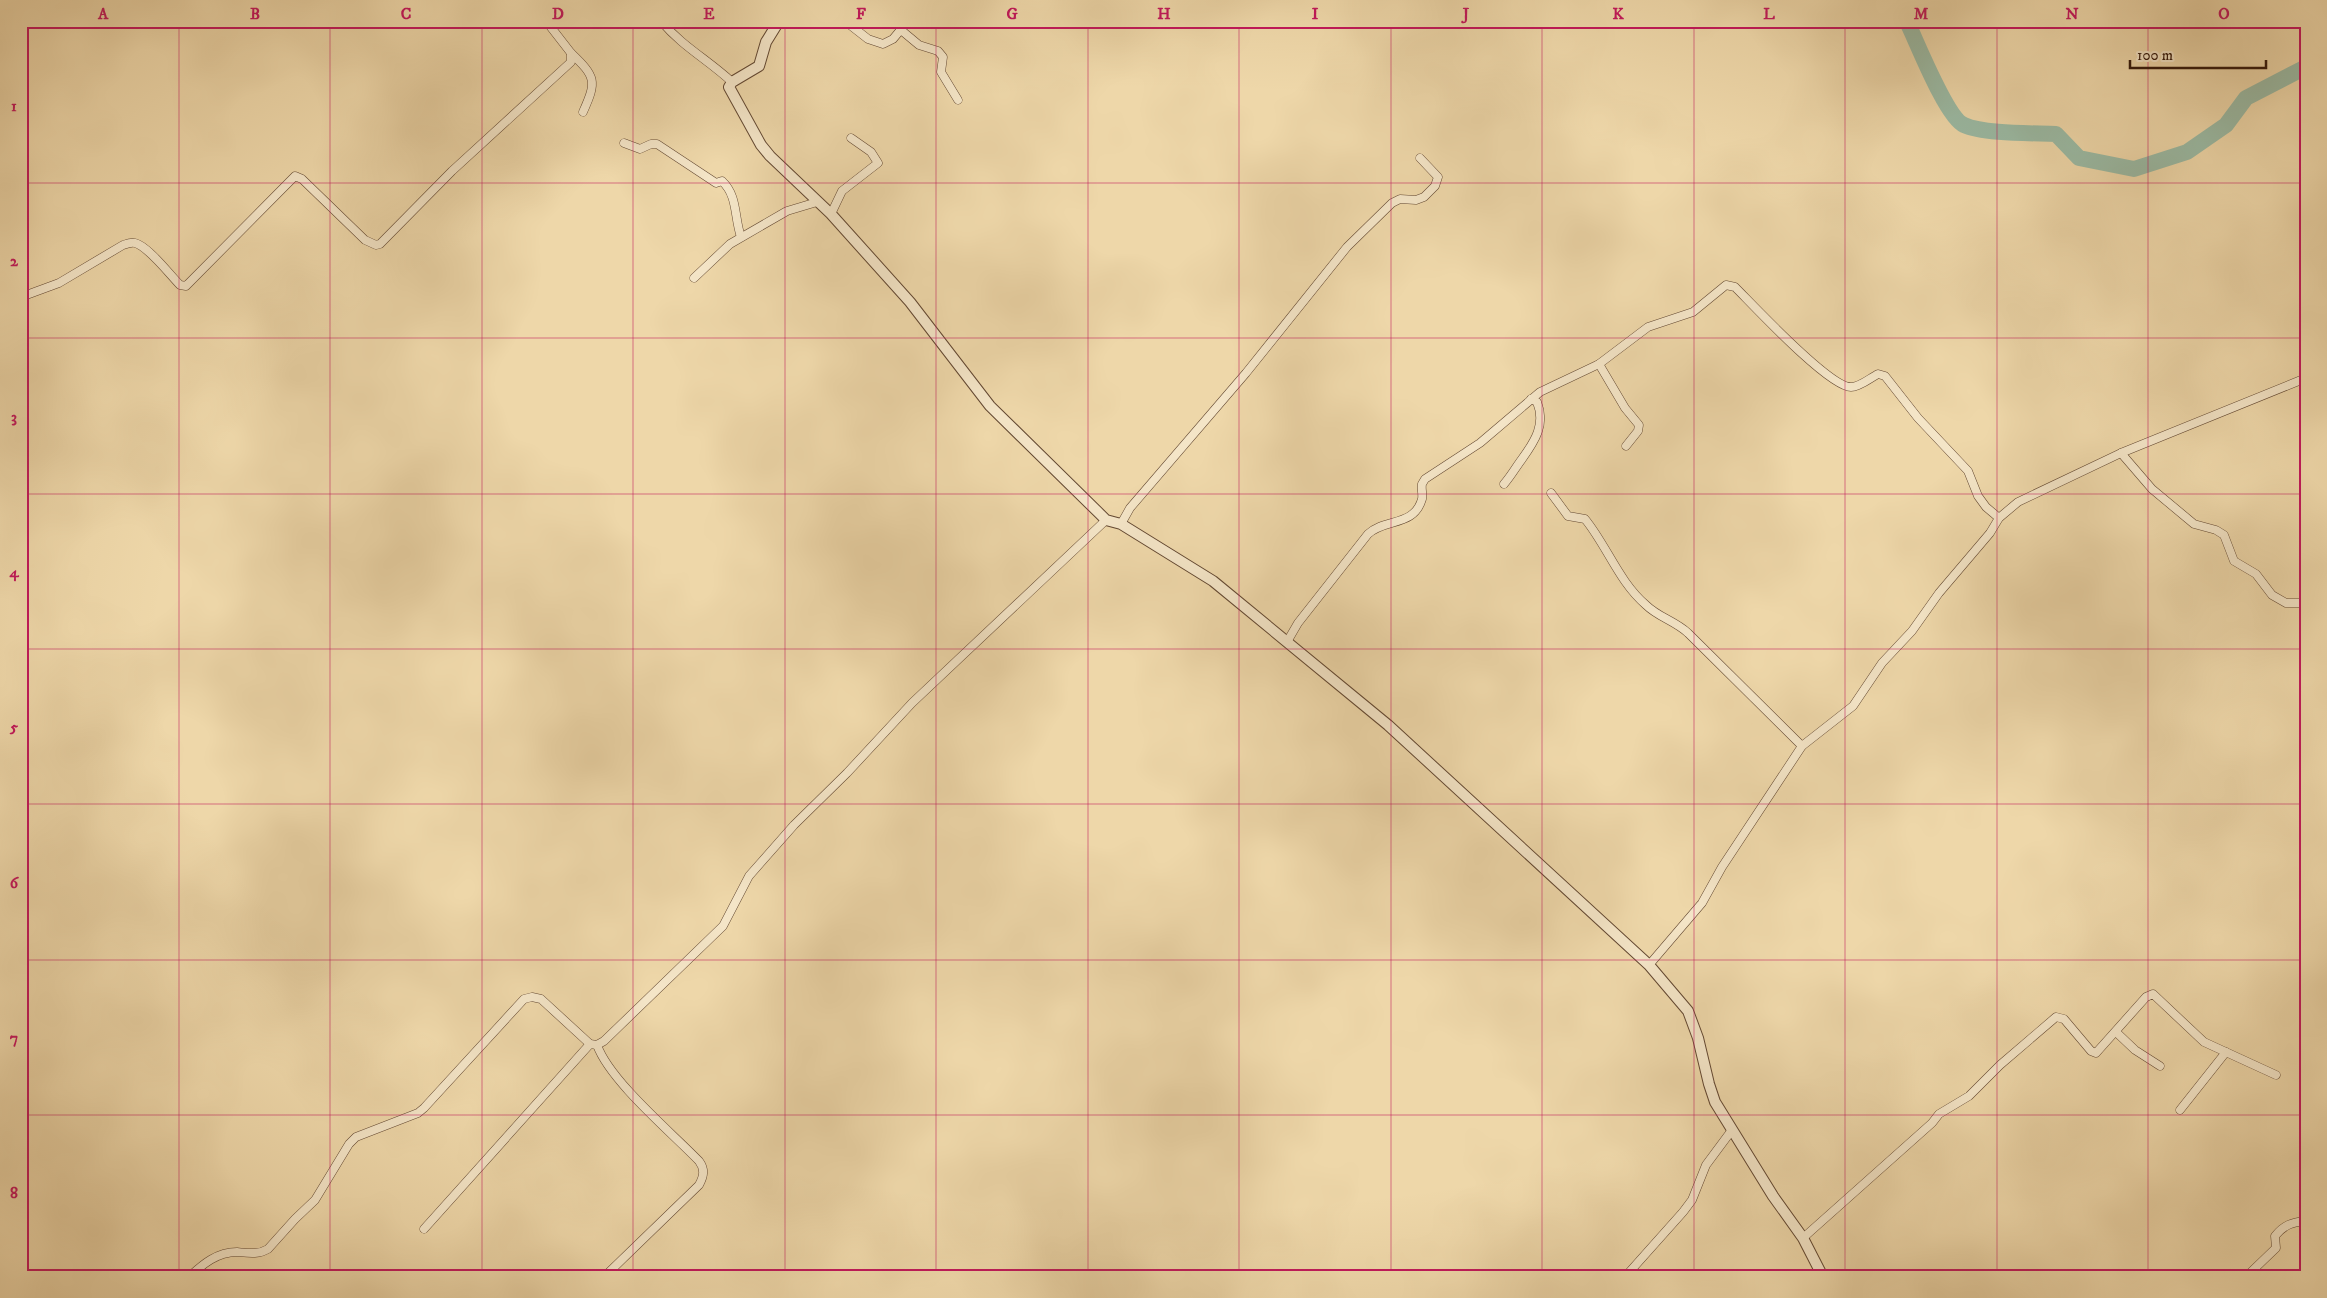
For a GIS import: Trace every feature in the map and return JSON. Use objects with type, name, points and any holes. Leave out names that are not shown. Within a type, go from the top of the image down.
[{"type":"street","points":[[548,21],[571,53],[586,67],[592,76],[594,84],[583,112]]},
{"type":"street","points":[[660,21],[680,43],[712,64],[732,82]]},
{"type":"street","points":[[779,21],[766,42],[759,66],[732,82],[730,90],[761,145],[785,172],[803,185],[817,202],[831,214],[910,302],[990,406],[1106,520],[1121,524],[1213,581],[1388,725],[1649,965],[1688,1011],[1698,1038],[1706,1075],[1715,1102],[1803,1238],[1823,1277]]},
{"type":"street","points":[[845,21],[868,39],[877,43],[887,43],[908,21]]},
{"type":"street","points":[[901,30],[919,45],[938,51],[943,57],[941,72],[958,100]]},
{"type":"street","points":[[21,296],[59,283],[129,243],[135,243],[143,247],[180,285],[186,286],[295,176],[302,178],[365,240],[376,245],[380,244],[470,154],[570,62],[571,53]]},
{"type":"street","points":[[831,214],[842,191],[878,163],[871,152],[851,138]]},
{"type":"street","points":[[624,143],[640,149],[651,144],[657,144],[716,183],[722,181],[733,193],[736,220],[742,236]]},
{"type":"street","points":[[1121,524],[1130,508],[1146,488],[1246,373],[1347,247],[1392,203],[1404,198],[1416,200],[1432,191],[1438,177],[1420,158]]},
{"type":"street","points":[[694,278],[718,254],[742,236],[771,222],[787,211],[817,202]]},
{"type":"street","points":[[1287,642],[1298,623],[1368,534],[1377,527],[1399,522],[1411,516],[1423,497],[1423,481],[1480,443],[1531,399],[1599,364],[1643,330],[1693,312],[1726,285],[1730,284],[1816,366],[1834,380],[1850,387],[1857,386],[1878,374],[1885,376],[1918,418],[1968,471],[1982,502],[1999,518]]},
{"type":"street","points":[[1599,364],[1625,408],[1639,425],[1638,432],[1626,446]]},
{"type":"street","points":[[1649,965],[1702,903],[1722,867],[1802,746],[1853,706],[1882,663],[1912,630],[1939,593],[1990,533],[1999,518],[2018,502],[2121,453],[2306,378]]},
{"type":"street","points":[[1504,484],[1530,451],[1540,426],[1541,412],[1537,402],[1531,399]]},
{"type":"street","points":[[2121,453],[2152,489],[2194,524],[2216,530],[2224,535],[2234,561],[2256,574],[2272,595],[2286,603],[2306,603]]},
{"type":"street","points":[[1551,493],[1568,516],[1583,517],[1590,525],[1621,574],[1645,605],[1688,632],[1802,746]]},
{"type":"street","points":[[424,1229],[593,1045],[604,1041],[723,926],[749,876],[794,825],[912,703],[1106,520]]},
{"type":"street","points":[[1803,1238],[1932,1124],[1935,1118],[1969,1096],[2000,1065],[2056,1017],[2064,1019],[2094,1053],[2098,1052],[2146,997],[2153,994],[2200,1039],[2276,1075]]},
{"type":"street","points":[[189,1277],[212,1258],[226,1253],[254,1254],[268,1249],[295,1218],[315,1200],[349,1144],[356,1137],[424,1108],[524,999],[532,997],[541,999],[593,1045],[609,1067],[702,1166],[704,1174],[699,1185],[604,1277]]},
{"type":"street","points":[[2116,1032],[2135,1050],[2160,1066]]},
{"type":"street","points":[[2180,1110],[2226,1052]]},
{"type":"street","points":[[1625,1277],[1684,1212],[1692,1200],[1706,1165],[1732,1130]]},
{"type":"street","points":[[2253,1277],[2250,1273],[2276,1248],[2275,1236],[2279,1231],[2291,1222],[2306,1221]]},
{"type":"waterway","points":[[1910,21],[1909,26],[1942,96],[1957,120],[1964,125],[1995,132],[2056,134],[2079,158],[2134,169],[2187,152],[2226,125],[2246,98],[2306,67]]}]
